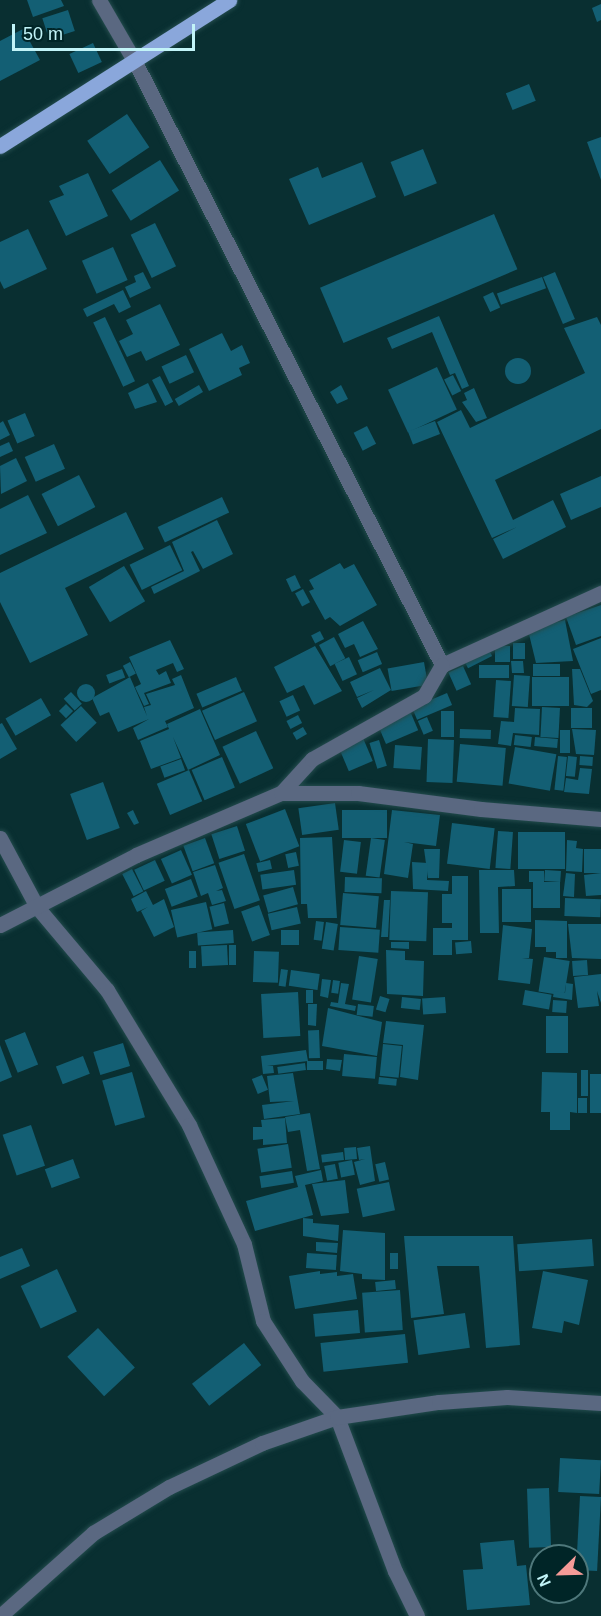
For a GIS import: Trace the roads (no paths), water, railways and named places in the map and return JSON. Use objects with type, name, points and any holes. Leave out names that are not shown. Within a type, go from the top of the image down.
[{"type":"main road","points":[[0,146],[229,0]]},
{"type":"street","points":[[99,0],[135,62],[442,665]]},
{"type":"street","points":[[281,793],[312,759],[424,696],[442,665],[601,593]]},
{"type":"street","points":[[0,925],[136,855],[281,793],[358,793],[601,819]]},
{"type":"street","points":[[0,838],[37,907],[107,990],[189,1125],[244,1244],[263,1321],[302,1381],[336,1417],[395,1571],[417,1616]]},
{"type":"street","points":[[0,1616],[93,1533],[169,1487],[262,1443],[336,1417],[439,1402],[507,1397],[601,1403]]}]
